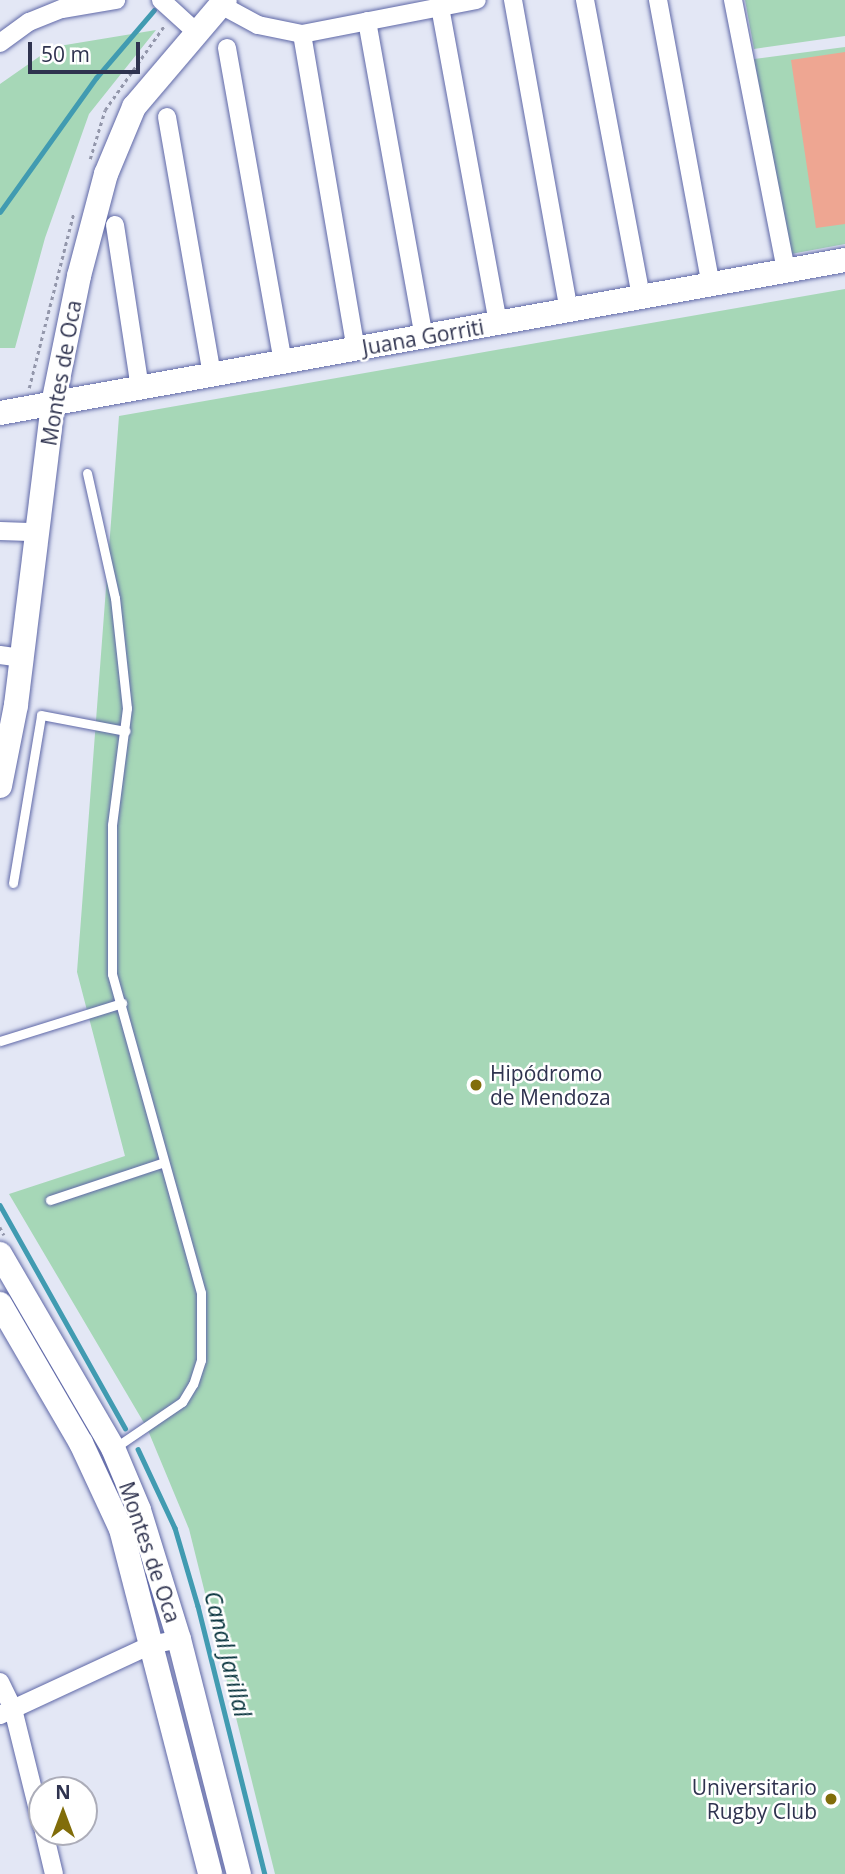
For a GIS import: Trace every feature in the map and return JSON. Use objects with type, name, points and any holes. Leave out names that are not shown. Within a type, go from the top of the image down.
[{"type":"main road","name":"Montes de Oca","points":[[0,786],[11,657],[37,532],[53,404],[79,276],[122,131],[151,83],[223,2]]},
{"type":"main road","name":"Juana Gorriti","points":[[0,413],[845,260]]},
{"type":"main road","name":"Montes de Oca","points":[[0,1254],[11,1318],[104,1489],[124,1539],[210,1874]]},
{"type":"main road","name":"Montes de Oca","points":[[11,1318],[113,1448],[139,1510],[179,1639],[239,1874]]},
{"type":"street","points":[[0,43],[29,22],[62,9],[116,0]]},
{"type":"street","points":[[161,0],[196,32]]},
{"type":"street","points":[[223,2],[258,25],[302,34],[367,21],[403,7],[440,7],[477,0]]},
{"type":"street","points":[[513,0],[569,311]]},
{"type":"street","points":[[585,0],[641,297]]},
{"type":"street","points":[[658,0],[711,285]]},
{"type":"street","points":[[733,0],[786,271]]},
{"type":"street","points":[[440,7],[498,324]]},
{"type":"street","points":[[367,21],[424,337]]},
{"type":"street","points":[[302,34],[356,349]]},
{"type":"street","points":[[227,48],[283,363]]},
{"type":"street","points":[[167,117],[212,376]]},
{"type":"street","points":[[115,225],[140,389]]},
{"type":"street","points":[[0,531],[37,532]]},
{"type":"street","points":[[6,1712],[151,1645],[179,1639]]},
{"type":"street","points":[[0,1682],[6,1712],[28,1782]]},
{"type":"street","points":[[47,1846],[54,1874]]},
{"type":"lane","points":[[88,473],[115,598],[127,731],[112,825],[112,974],[201,1293],[201,1360],[182,1402],[113,1448]]},
{"type":"lane","points":[[13,883],[41,715],[127,731]]},
{"type":"lane","points":[[0,1041],[122,1003]]},
{"type":"lane","points":[[50,1200],[164,1162]]},
{"type":"green space","points":[[745,0],[845,0],[845,36],[754,49]]},
{"type":"green space","points":[[156,30],[89,114],[45,238],[15,348],[0,348],[0,84],[53,47]]},
{"type":"green space","points":[[845,47],[845,244],[791,254],[754,59]]},
{"type":"green space","name":"Hipódromo de Mendoza","points":[[845,289],[845,1874],[275,1874],[189,1529],[147,1428],[9,1194],[125,1156],[77,972],[119,416]]},
{"type":"building","points":[[845,52],[845,224],[816,228],[791,60]]},
{"type":"waterway","points":[[0,212],[96,78],[154,10]]},
{"type":"waterway","name":"Canal Jarillal","points":[[0,1205],[125,1428]]},
{"type":"waterway","name":"Canal Jarillal","points":[[138,1449],[175,1528],[198,1606],[265,1874]]},
{"type":"place","name":"Hipódromo de Mendoza","points":[[476,1085]]},
{"type":"place","name":"Universitario Rugby Club","points":[[831,1799]]}]
